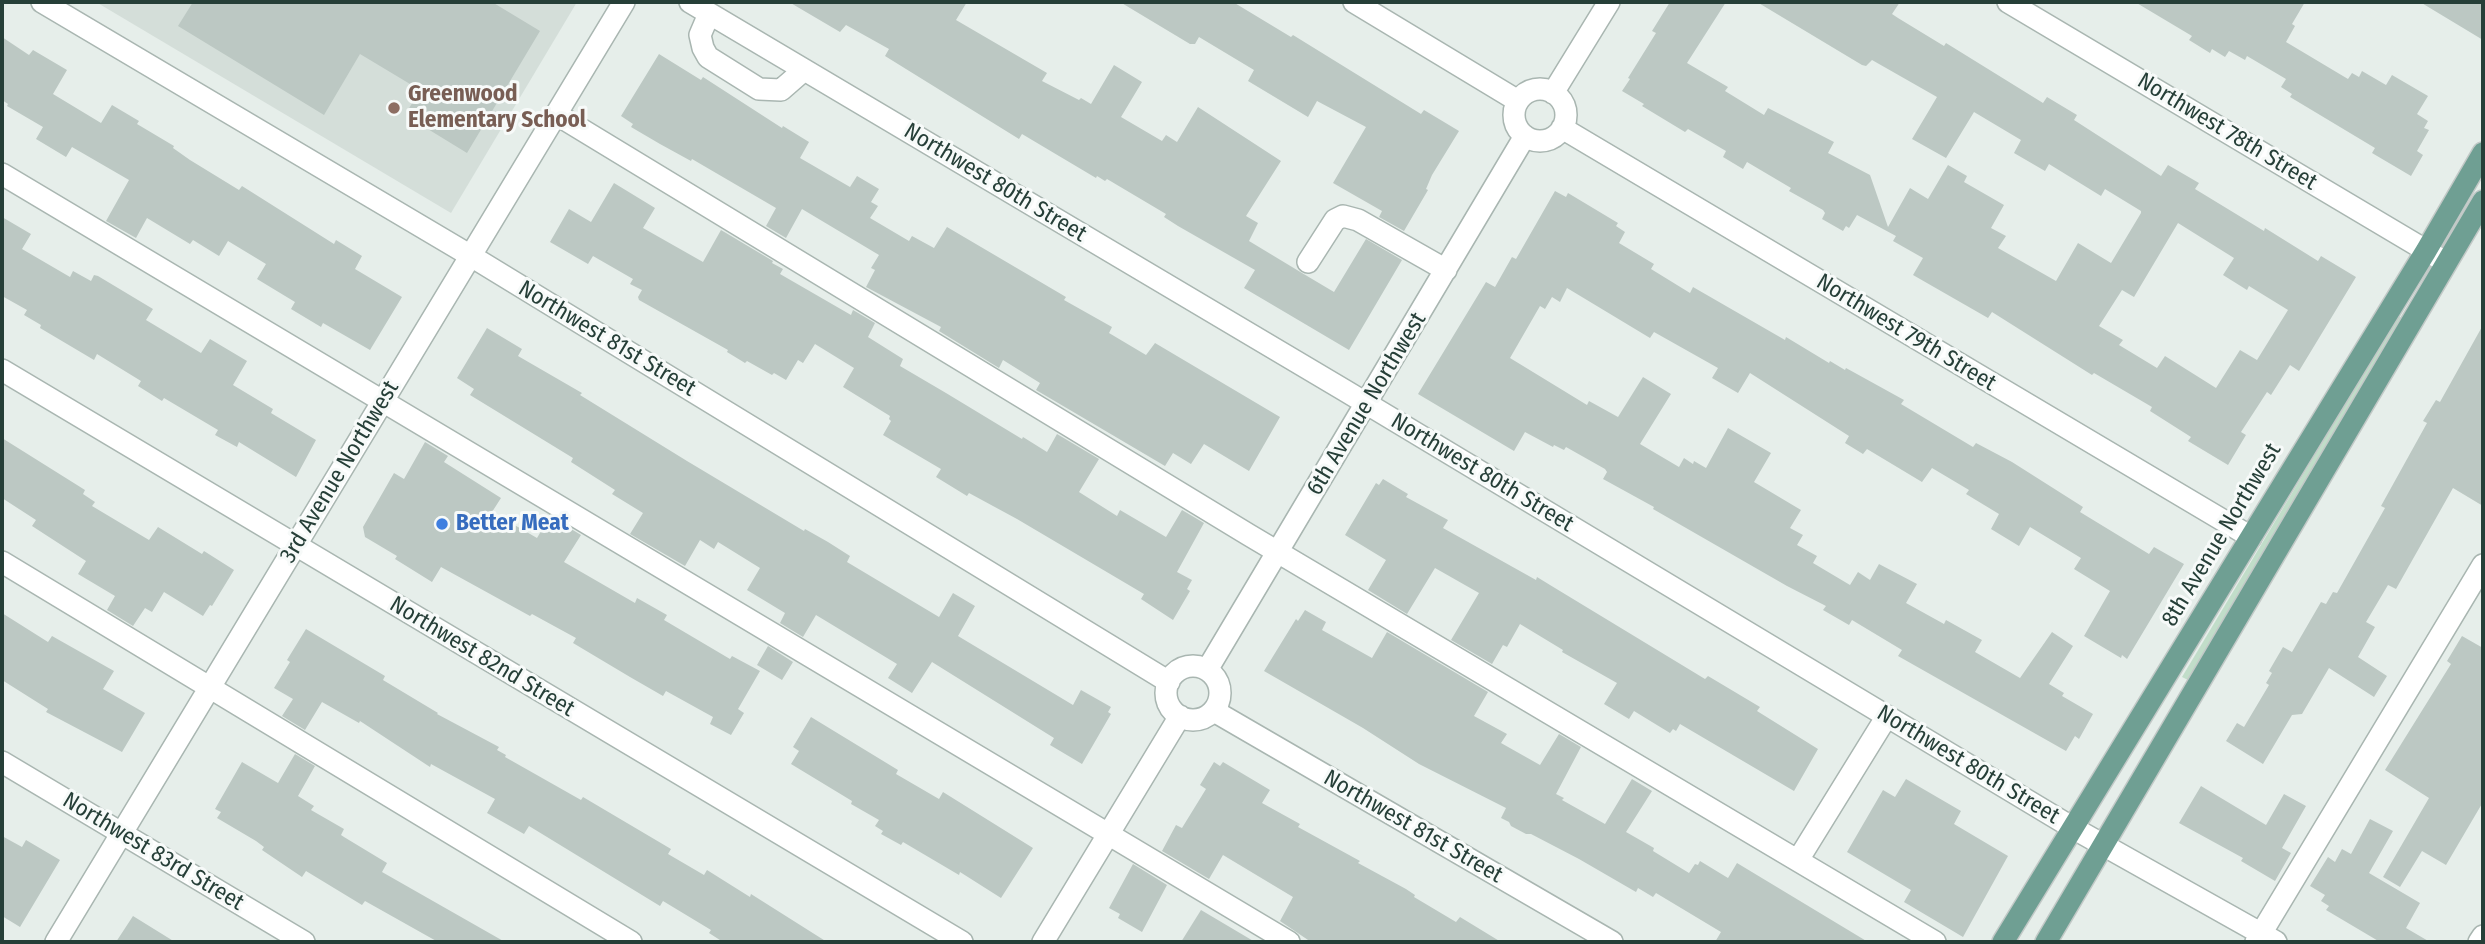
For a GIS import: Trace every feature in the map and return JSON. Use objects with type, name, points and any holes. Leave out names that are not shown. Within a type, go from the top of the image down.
[{"type":"main road","name":"8th Avenue Northwest","points":[[2003,942],[2426,251],[2483,153]]},
{"type":"main road","points":[[2046,942],[2483,201]]},
{"type":"street","name":"Northwest 81st Street","points":[[42,2],[471,256],[1169,682]]},
{"type":"street","name":"3rd Avenue Northwest","points":[[57,942],[624,2]]},
{"type":"street","name":"Northwest 80th Street","points":[[690,2],[2073,828],[2264,939]]},
{"type":"street","points":[[1354,2],[1518,101]]},
{"type":"street","points":[[1553,93],[1609,2]]},
{"type":"street","name":"Northwest 78th Street","points":[[2008,2],[2446,262]]},
{"type":"street","points":[[709,14],[700,35],[708,57],[759,89],[781,90],[804,69]]},
{"type":"street","points":[[1540,89],[1553,93],[1565,108],[1566,116],[1562,128],[1546,141],[1525,136],[1516,127],[1514,118],[1518,101],[1524,94],[1540,89]]},
{"type":"street","points":[[556,114],[1278,553],[1935,942]]},
{"type":"street","name":"Northwest 79th Street","points":[[1562,128],[2251,537]]},
{"type":"street","name":"6th Avenue Northwest","points":[[1207,670],[1525,136]]},
{"type":"street","points":[[2,173],[1289,942]]},
{"type":"street","points":[[1308,262],[1335,220],[1343,216],[1358,220],[1446,270]]},
{"type":"street","name":"Northwest 82nd Street","points":[[2,370],[962,942]]},
{"type":"street","points":[[2,562],[631,942]]},
{"type":"street","points":[[2264,939],[2483,565]]},
{"type":"street","points":[[1195,666],[1207,670],[1220,687],[1219,703],[1207,716],[1190,720],[1180,716],[1168,702],[1166,695],[1169,682],[1178,671],[1187,667],[1195,666]]},
{"type":"street","name":"Northwest 81st Street","points":[[1214,711],[1612,942]]},
{"type":"street","points":[[1043,942],[1180,716]]},
{"type":"street","points":[[1798,860],[1887,716]]},
{"type":"street","name":"Northwest 83rd Street","points":[[2,762],[304,942]]},
{"type":"street","points":[[2479,942],[2483,936]]},
{"type":"shaded area","name":"Greenwood Elementary School","points":[[96,2],[577,2],[451,213]]},
{"type":"green space","points":[[2398,316],[2405,320],[2190,681],[2182,677]]},
{"type":"building","points":[[193,2],[492,2],[540,31],[467,153],[418,123],[421,118],[408,110],[420,90],[360,54],[324,115],[178,26]]},
{"type":"building","points":[[789,2],[967,2],[956,20],[1047,73],[1042,81],[1079,100],[1081,98],[1091,104],[1114,65],[1142,82],[1121,117],[1162,141],[1166,135],[1177,142],[1198,107],[1281,161],[1246,216],[1258,223],[1249,241],[1334,292],[1366,239],[1402,260],[1349,350],[1244,288],[1255,270],[1178,226],[1164,217],[1166,214],[1107,179],[1105,181],[1097,176],[1096,178],[1022,134],[1019,139],[885,56],[889,49],[846,25],[840,32]]},
{"type":"building","points":[[1120,2],[1233,2],[1291,37],[1293,35],[1421,114],[1424,110],[1459,131],[1432,175],[1426,189],[1428,190],[1404,231],[1379,217],[1382,211],[1333,183],[1366,127],[1317,101],[1308,117],[1248,81],[1254,70],[1199,37],[1195,44],[1190,44]]},
{"type":"building","points":[[1670,2],[1726,2],[1687,63],[1728,87],[1725,91],[1764,115],[1768,108],[1834,142],[1828,153],[1870,175],[1888,227],[1910,188],[1928,199],[1948,165],[1967,176],[1964,182],[2004,205],[1991,228],[2006,236],[1998,248],[2056,281],[2078,243],[2111,263],[2141,211],[2105,189],[2101,196],[2049,164],[2045,171],[2014,153],[2021,140],[1974,112],[1946,158],[1912,139],[1937,97],[1872,60],[1866,66],[1862,65],[1757,2],[1900,2],[1892,14],[1944,46],[1946,43],[2043,103],[2047,97],[2077,115],[2074,120],[2161,176],[2168,165],[2199,183],[2195,189],[2264,231],[2265,228],[2318,261],[2321,256],[2356,277],[2299,371],[2290,365],[2271,395],[2267,392],[2241,432],[2246,435],[2228,465],[2188,441],[2191,437],[2150,411],[2152,407],[2094,373],[2092,375],[1992,312],[1988,318],[1913,275],[1923,258],[1893,241],[1896,236],[1857,215],[1849,228],[1846,226],[1843,231],[1822,219],[1825,213],[1823,210],[1789,191],[1791,188],[1747,162],[1743,169],[1723,157],[1726,151],[1688,129],[1685,132],[1622,91],[1656,33],[1652,31]],"holes":[[[2178,223],[2234,258],[2223,275],[2247,290],[2249,286],[2288,310],[2257,360],[2240,350],[2216,388],[2165,356],[2157,368],[2119,345],[2123,340],[2099,326],[2122,290],[2134,297]]]},
{"type":"building","points":[[2135,2],[2305,2],[2292,24],[2295,26],[2286,42],[2348,79],[2352,73],[2359,77],[2362,71],[2386,85],[2392,75],[2428,96],[2417,114],[2428,121],[2424,128],[2429,130],[2417,151],[2423,155],[2411,176],[2372,153],[2375,148],[2290,97],[2292,94],[2281,87],[2286,79],[2247,56],[2245,60],[2229,51],[2225,57],[2212,49],[2210,53],[2189,40],[2192,36]]},
{"type":"building","points":[[2420,2],[2483,2],[2483,40]]},
{"type":"building","points":[[2,37],[29,55],[33,50],[67,70],[53,94],[101,123],[112,105],[139,121],[137,124],[174,146],[173,148],[190,160],[239,190],[242,186],[334,244],[336,240],[362,256],[355,269],[402,297],[370,350],[323,323],[321,327],[291,309],[295,302],[257,279],[266,264],[228,241],[219,256],[193,240],[190,244],[147,218],[136,238],[106,221],[129,180],[72,147],[66,157],[36,139],[43,127],[7,106],[2,100]]},
{"type":"building","points":[[659,54],[701,80],[703,77],[782,128],[783,126],[809,142],[800,158],[850,187],[857,176],[879,189],[871,202],[878,206],[870,218],[909,241],[912,236],[934,248],[947,227],[1066,297],[1064,300],[1112,327],[1109,333],[1146,355],[1155,343],[1280,417],[1249,471],[1204,444],[1191,464],[1173,453],[1165,466],[1036,390],[1040,383],[1003,360],[999,368],[939,331],[941,327],[866,287],[875,270],[871,268],[879,255],[802,209],[786,238],[766,226],[776,208],[631,127],[633,124],[621,116]]},
{"type":"building","points":[[614,183],[655,208],[643,228],[703,262],[721,230],[773,261],[772,263],[783,269],[780,274],[851,315],[853,310],[875,323],[868,337],[903,359],[900,366],[1047,452],[1057,434],[1099,459],[1079,492],[1117,516],[1120,510],[1166,537],[1182,510],[1204,523],[1177,572],[1192,580],[1187,589],[1190,591],[1173,620],[1141,599],[1144,594],[1017,519],[969,493],[967,496],[936,477],[941,469],[883,435],[891,421],[890,416],[843,387],[854,368],[815,344],[803,363],[798,360],[786,380],[774,373],[772,375],[747,361],[745,363],[727,352],[728,350],[639,300],[642,290],[630,284],[633,279],[593,256],[588,264],[550,242],[569,209],[591,222]]},
{"type":"building","points":[[1555,191],[1566,197],[1568,193],[1618,223],[1616,226],[1625,232],[1619,243],[1654,264],[1651,269],[1690,293],[1693,287],[1785,340],[1786,337],[1829,363],[1830,361],[1845,370],[1846,368],[1904,400],[1901,404],[1973,447],[1976,443],[2012,462],[2083,507],[2080,512],[2149,554],[2154,547],[2184,564],[2127,659],[2122,655],[2121,658],[2084,636],[2110,591],[2074,569],[2081,558],[2030,527],[2019,546],[1991,529],[1999,514],[1966,494],[1969,490],[1932,468],[1922,482],[1867,449],[1863,454],[1845,443],[1849,436],[1750,373],[1738,393],[1712,378],[1718,368],[1654,332],[1650,338],[1567,288],[1560,302],[1552,297],[1545,309],[1540,306],[1510,358],[1587,405],[1589,401],[1618,417],[1643,377],[1671,394],[1640,444],[1679,467],[1684,458],[1706,468],[1728,428],[1771,453],[1754,482],[1801,510],[1790,528],[1803,535],[1797,545],[1817,556],[1813,563],[1850,585],[1858,572],[1870,580],[1879,564],[1917,584],[1906,603],[1944,624],[1946,620],[1982,640],[1975,652],[2020,678],[2052,632],[2073,646],[2049,684],[2064,693],[2062,696],[2093,714],[2079,739],[2075,736],[2066,751],[1898,656],[1902,650],[1852,620],[1849,625],[1823,610],[1826,606],[1603,479],[1607,472],[1605,469],[1566,447],[1564,450],[1554,445],[1553,447],[1525,432],[1514,451],[1418,394],[1486,282],[1495,287],[1512,257],[1516,259]]},
{"type":"building","points":[[2,217],[31,234],[22,249],[70,277],[73,271],[91,281],[94,275],[98,276],[153,309],[146,320],[201,353],[210,339],[247,361],[233,385],[273,409],[271,413],[316,440],[296,477],[239,442],[237,447],[215,435],[218,430],[138,386],[141,381],[97,354],[94,360],[40,328],[41,325],[24,315],[27,310],[2,296]]},
{"type":"building","points":[[2483,325],[2483,506],[2453,488],[2396,589],[2388,585],[2366,622],[2375,627],[2358,657],[2387,676],[2374,697],[2329,668],[2302,714],[2292,715],[2263,764],[2226,741],[2237,723],[2244,727],[2269,685],[2266,683],[2272,673],[2269,671],[2283,647],[2292,652],[2321,602],[2326,604],[2333,592],[2337,593],[2385,508],[2381,506],[2427,423],[2423,421],[2436,400],[2440,402]]},
{"type":"building","points":[[487,328],[522,349],[518,356],[582,393],[580,395],[687,461],[804,531],[805,529],[828,542],[850,556],[847,562],[939,617],[953,593],[975,606],[958,636],[1073,705],[1081,690],[1111,707],[1108,712],[1111,714],[1082,764],[1050,745],[1054,738],[932,662],[912,693],[888,678],[897,664],[816,615],[803,637],[780,623],[785,613],[747,590],[760,568],[718,542],[714,549],[700,540],[685,566],[630,534],[643,513],[612,494],[615,490],[571,462],[573,458],[470,395],[474,389],[457,378]]},
{"type":"building","points":[[2,438],[85,490],[83,494],[95,502],[92,506],[149,540],[158,527],[234,570],[212,606],[210,605],[203,616],[164,592],[152,612],[145,608],[133,626],[107,610],[115,596],[78,574],[86,561],[32,526],[36,520],[2,498]]},
{"type":"building","points":[[425,442],[448,456],[444,462],[501,498],[492,512],[537,538],[550,516],[581,535],[564,562],[635,603],[637,598],[667,615],[664,620],[730,659],[732,656],[760,671],[738,709],[744,713],[731,735],[710,724],[713,717],[666,691],[663,696],[573,643],[576,638],[532,614],[530,616],[441,567],[432,582],[365,537],[363,527],[394,473],[404,479]]},
{"type":"building","points":[[1383,479],[1408,494],[1406,497],[1448,520],[1443,528],[1536,580],[1537,577],[1705,679],[1708,676],[1760,707],[1757,711],[1818,749],[1794,791],[1680,724],[1676,731],[1673,729],[1670,733],[1634,711],[1629,719],[1604,704],[1617,683],[1520,624],[1507,647],[1503,645],[1492,664],[1451,640],[1479,593],[1435,568],[1407,614],[1368,590],[1386,560],[1345,535],[1376,483],[1379,485]]},
{"type":"building","points":[[1305,610],[1326,622],[1322,630],[1372,658],[1387,632],[1488,692],[1474,716],[1507,734],[1501,743],[1540,765],[1559,734],[1581,747],[1556,794],[1564,798],[1562,800],[1605,824],[1632,779],[1652,791],[1626,832],[1654,848],[1653,851],[1689,873],[1700,861],[1728,878],[1737,863],[1868,942],[1715,942],[1721,932],[1656,893],[1653,897],[1638,888],[1636,892],[1579,859],[1511,826],[1501,818],[1506,808],[1419,764],[1264,671],[1296,619],[1298,621]]},
{"type":"building","points":[[2,613],[48,642],[52,636],[114,671],[103,689],[145,713],[122,752],[46,712],[48,709],[2,680]]},
{"type":"building","points":[[306,629],[385,676],[383,680],[437,714],[499,747],[497,750],[506,755],[505,757],[581,800],[583,797],[671,849],[668,854],[704,875],[707,870],[750,897],[751,894],[827,942],[723,942],[709,933],[711,930],[663,901],[660,906],[529,826],[524,834],[487,813],[495,799],[431,764],[430,767],[360,721],[359,723],[322,702],[305,730],[282,716],[293,699],[274,688]]},
{"type":"building","points":[[2462,636],[2483,648],[2483,802],[2446,865],[2422,851],[2400,887],[2383,877],[2429,798],[2385,770],[2451,664],[2447,661]]},
{"type":"building","points":[[768,646],[793,662],[782,680],[757,665]]},
{"type":"building","points":[[811,717],[898,770],[896,774],[939,799],[943,792],[1033,848],[1001,898],[960,872],[959,875],[903,842],[901,845],[881,834],[883,831],[875,826],[879,820],[791,764],[799,751],[793,747]]},
{"type":"building","points":[[295,754],[315,766],[298,796],[314,806],[311,810],[344,829],[341,835],[387,863],[382,872],[505,942],[438,942],[365,901],[362,905],[306,871],[302,877],[262,850],[264,847],[256,841],[217,818],[221,812],[215,809],[242,762],[278,783]]},
{"type":"building","points":[[1214,762],[1220,766],[1223,762],[1270,790],[1262,803],[1300,824],[1298,827],[1360,861],[1358,863],[1406,889],[1415,895],[1414,897],[1456,922],[1460,917],[1501,942],[1311,942],[1280,921],[1293,897],[1223,855],[1209,879],[1162,851],[1176,825],[1182,828],[1206,789],[1200,785]]},
{"type":"building","points":[[1906,779],[1961,811],[1954,824],[2008,856],[1963,937],[1904,902],[1911,890],[1847,852],[1883,790],[1895,797]]},
{"type":"building","points":[[2201,786],[2266,825],[2284,794],[2306,806],[2282,848],[2291,853],[2275,881],[2241,861],[2243,858],[2179,823]]},
{"type":"building","points":[[2370,819],[2393,831],[2369,873],[2420,903],[2406,928],[2430,942],[2380,942],[2326,910],[2329,906],[2321,901],[2325,895],[2310,886],[2328,857],[2335,862],[2342,849],[2351,854]]},
{"type":"building","points":[[2,836],[22,847],[26,840],[60,860],[20,927],[2,916]]},
{"type":"building","points":[[1133,864],[1167,885],[1142,932],[1118,918],[1120,914],[1109,908]]},
{"type":"building","points":[[1201,910],[1255,942],[1181,942]]},
{"type":"building","points":[[133,916],[175,942],[116,942]]},
{"type":"place","name":"Greenwood Elementary School","points":[[394,108]]},
{"type":"place","name":"Better Meat","points":[[442,524]]}]
